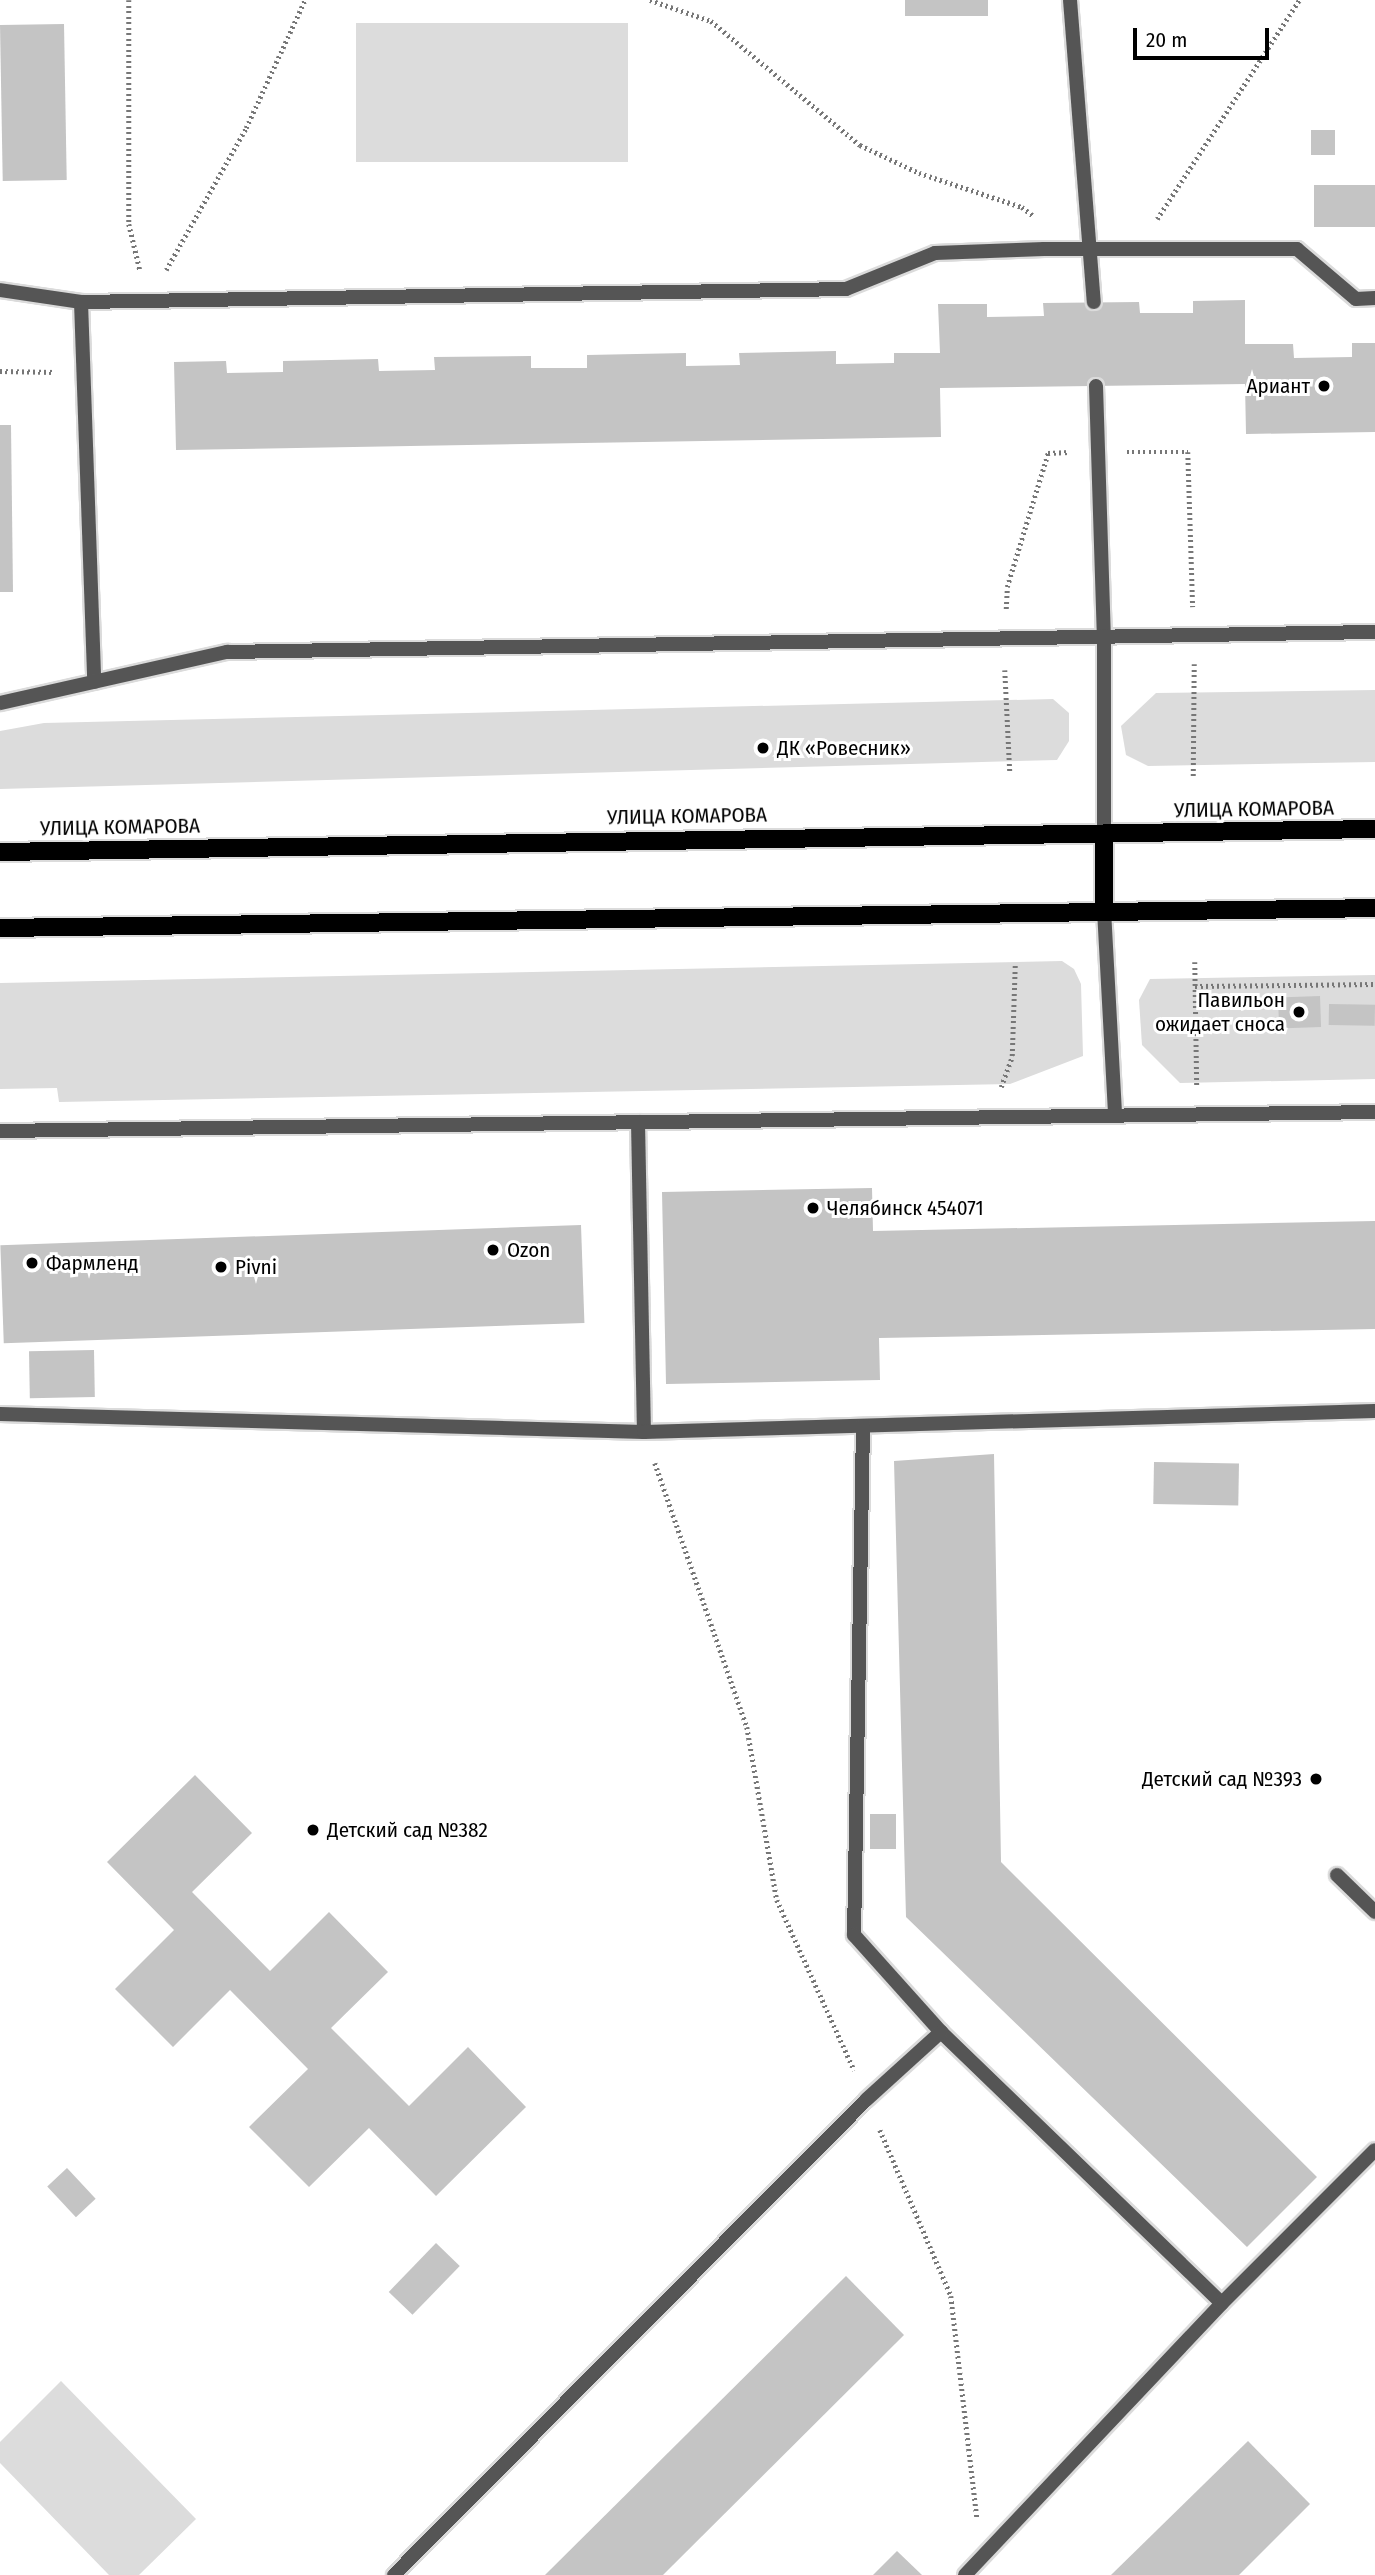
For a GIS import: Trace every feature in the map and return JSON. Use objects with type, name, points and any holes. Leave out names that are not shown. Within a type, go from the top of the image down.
[{"type":"main road","name":"УЛИЦА КОМАРОВА","points":[[0,852],[1375,830]]},
{"type":"main road","points":[[1104,835],[1104,910]]},
{"type":"main road","points":[[0,928],[1375,908]]},
{"type":"lane","points":[[1070,0],[1093,249],[1094,302]]},
{"type":"lane","points":[[0,290],[81,302],[846,289],[936,253],[1074,249],[1297,249],[1356,299],[1375,298]]},
{"type":"lane","points":[[81,302],[80,375],[94,682]]},
{"type":"lane","points":[[1096,386],[1104,636],[1104,835]]},
{"type":"lane","points":[[0,704],[227,652],[1004,642],[1104,636],[1375,632]]},
{"type":"lane","points":[[1104,910],[1115,1116]]},
{"type":"lane","points":[[0,1131],[1375,1112]]},
{"type":"lane","points":[[638,1122],[644,1432]]},
{"type":"lane","points":[[0,1414],[644,1432],[1375,1411]]},
{"type":"lane","points":[[863,1426],[854,1935],[941,2032],[1222,2303]]},
{"type":"lane","points":[[1337,1875],[1375,1912]]},
{"type":"lane","points":[[394,2575],[867,2099],[941,2032]]},
{"type":"lane","points":[[965,2575],[1222,2303],[1375,2150]]},
{"type":"path","points":[[129,0],[129,224],[149,301]]},
{"type":"path","points":[[149,301],[246,128],[305,0]]},
{"type":"path","points":[[650,0],[711,21],[860,145],[919,173],[1022,207],[1074,249]]},
{"type":"path","points":[[1138,249],[1299,0]]},
{"type":"path","points":[[0,371],[80,375]]},
{"type":"path","points":[[1010,771],[1004,642],[1007,587],[1048,453],[1188,452],[1194,634],[1193,775]]},
{"type":"path","points":[[1195,962],[1197,1114]]},
{"type":"path","points":[[990,1117],[1012,1056],[1015,965]]},
{"type":"path","points":[[1195,986],[1375,984]]},
{"type":"path","points":[[644,1432],[747,1727],[776,1899],[867,2099],[951,2296],[982,2557]]},
{"type":"shaded area","points":[[356,23],[628,23],[628,162],[356,162]]},
{"type":"shaded area","points":[[1375,690],[1375,762],[1148,766],[1126,755],[1121,726],[1156,693]]},
{"type":"shaded area","points":[[1053,699],[1069,713],[1069,741],[1057,760],[0,789],[0,731],[44,723]]},
{"type":"shaded area","points":[[1062,961],[1074,969],[1081,984],[1083,1056],[1010,1084],[59,1102],[57,1088],[0,1089],[0,983]]},
{"type":"shaded area","points":[[1375,975],[1375,1079],[1180,1083],[1142,1045],[1139,1000],[1150,979]]},
{"type":"shaded area","points":[[61,2381],[196,2519],[139,2575],[109,2575],[0,2463],[0,2442]]},
{"type":"building","points":[[905,0],[988,0],[988,16],[905,16]]},
{"type":"building","points":[[64,24],[67,180],[3,181],[0,25]]},
{"type":"building","points":[[1311,130],[1335,130],[1335,155],[1311,155]]},
{"type":"building","points":[[1314,185],[1375,185],[1375,227],[1314,227]]},
{"type":"building","points":[[1245,300],[1245,344],[1293,344],[1294,358],[1352,357],[1352,343],[1375,343],[1375,432],[1246,434],[1245,384],[940,388],[941,437],[176,450],[174,362],[226,361],[227,373],[283,372],[283,361],[378,359],[379,371],[435,370],[434,357],[531,356],[531,368],[587,368],[587,355],[686,353],[686,366],[740,365],[739,353],[836,351],[836,364],[894,363],[894,353],[940,353],[938,304],[987,304],[987,317],[1044,316],[1043,303],[1139,302],[1140,313],[1193,313],[1193,301]]},
{"type":"building","points":[[0,425],[11,425],[13,592],[0,592]]},
{"type":"building","name":"Павильон ожидает сноса","points":[[1320,996],[1321,1027],[1279,1028],[1278,997]]},
{"type":"building","points":[[1329,1004],[1375,1005],[1375,1026],[1329,1025]]},
{"type":"building","points":[[872,1188],[873,1231],[1375,1221],[1375,1329],[879,1338],[880,1380],[666,1384],[662,1192]]},
{"type":"building","points":[[581,1225],[584,1323],[4,1343],[0,1245]]},
{"type":"building","points":[[94,1350],[95,1397],[30,1398],[29,1351]]},
{"type":"building","points":[[994,1454],[1001,1862],[1317,2177],[1247,2247],[906,1917],[894,1461]]},
{"type":"building","points":[[1154,1462],[1239,1463],[1238,1505],[1153,1504]]},
{"type":"building","points":[[195,1775],[252,1833],[192,1892],[270,1971],[329,1912],[388,1972],[331,2028],[409,2106],[468,2047],[526,2107],[436,2196],[369,2128],[309,2187],[249,2127],[308,2069],[230,1990],[173,2047],[115,1989],[174,1930],[107,1862]]},
{"type":"building","points":[[870,1814],[896,1814],[896,1849],[870,1849]]},
{"type":"building","points":[[67,2168],[96,2199],[76,2217],[47,2186]]},
{"type":"building","points":[[436,2243],[460,2266],[413,2315],[389,2292]]},
{"type":"building","points":[[846,2276],[904,2335],[663,2575],[545,2575]]},
{"type":"building","points":[[1248,2441],[1310,2504],[1239,2575],[1111,2575]]},
{"type":"building","points":[[897,2551],[922,2575],[873,2575]]},
{"type":"place","name":"Ариант","points":[[1324,386]]},
{"type":"place","name":"ДК «Ровесник»","points":[[763,748]]},
{"type":"place","name":"Павильон ожидает сноса","points":[[1299,1012]]},
{"type":"place","name":"Челябинск 454071","points":[[813,1208]]},
{"type":"place","name":"Ozon","points":[[493,1250]]},
{"type":"place","name":"Фармленд","points":[[32,1263]]},
{"type":"place","name":"Pivni","points":[[221,1267]]},
{"type":"place","name":"Детский сад №393","points":[[1316,1779]]},
{"type":"place","name":"Детский сад №382","points":[[313,1830]]}]
